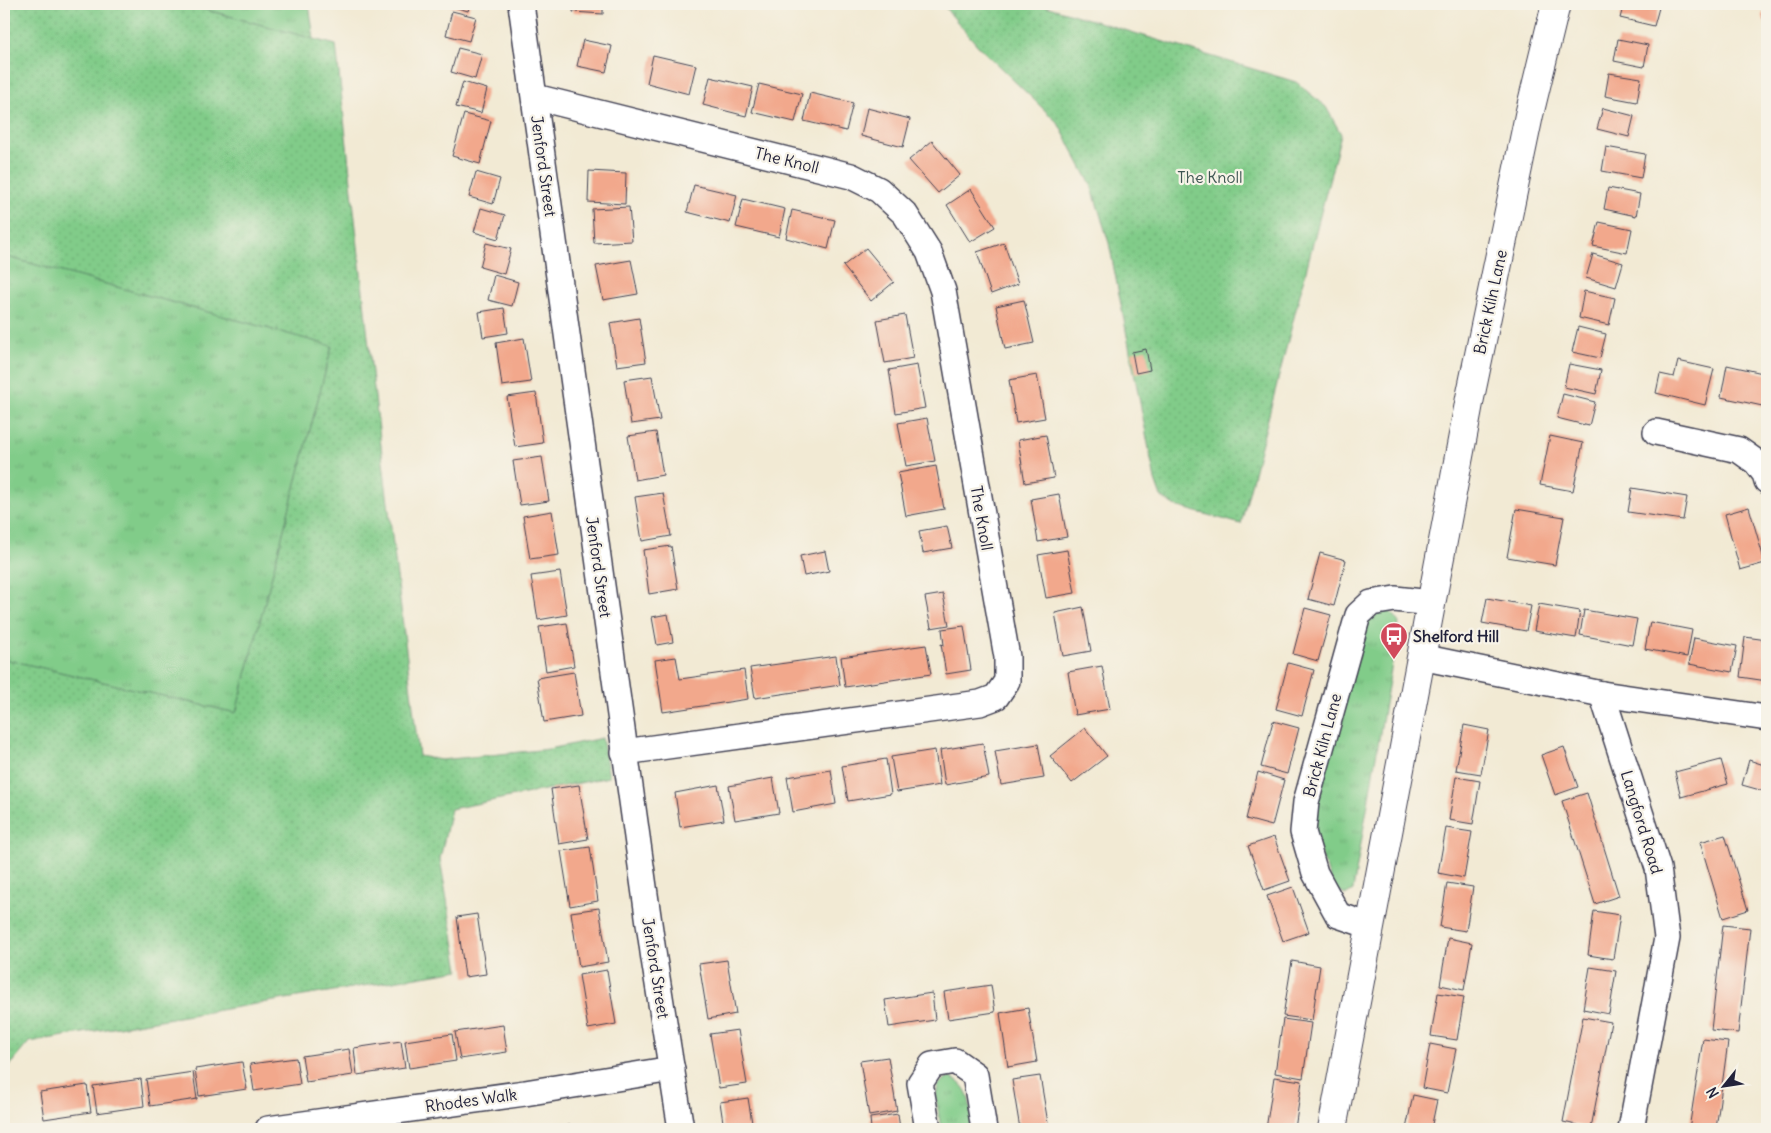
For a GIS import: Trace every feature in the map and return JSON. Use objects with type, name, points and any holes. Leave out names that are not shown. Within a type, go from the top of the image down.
[{"type":"street","name":"Jenford Street","points":[[521,4],[624,752],[681,1129]]},
{"type":"street","name":"Brick Kiln Lane","points":[[1332,1129],[1478,359],[1529,115],[1556,4]]},
{"type":"street","name":"The Knoll","points":[[535,97],[851,176],[879,190],[906,214],[929,252],[943,291],[1007,657],[1007,681],[996,697],[980,703],[624,752]]},
{"type":"street","points":[[1656,432],[1739,450],[1756,462],[1765,474],[1767,481]]},
{"type":"street","name":"Brick Kiln Lane","points":[[1370,926],[1338,915],[1314,873],[1303,832],[1306,802],[1358,615],[1371,603],[1394,599],[1431,603]]},
{"type":"street","points":[[1421,657],[1602,694],[1767,718]]},
{"type":"street","name":"Langford Road","points":[[1602,694],[1658,868],[1666,938],[1631,1129]]},
{"type":"street","points":[[928,1129],[920,1083],[932,1065],[956,1061],[975,1075],[984,1129]]},
{"type":"street","name":"Rhodes Walk","points":[[277,1129],[339,1124],[672,1069]]},
{"type":"green space","points":[[4,4],[184,4],[336,45],[370,356],[419,756],[441,760],[549,749],[602,738],[609,777],[451,809],[440,859],[459,970],[29,1042],[4,1072],[4,659],[236,713],[332,346],[4,256]]},
{"type":"green space","points":[[185,4],[309,4],[314,39]]},
{"type":"green space","name":"The Knoll","points":[[942,4],[1039,4],[1296,82],[1326,107],[1341,134],[1241,524],[1175,506],[1161,497],[1155,480],[1109,243],[1091,185],[1058,123],[978,46]]},
{"type":"green space","points":[[4,256],[332,346],[236,713],[4,659]]},
{"type":"green space","points":[[1387,607],[1399,623],[1353,890],[1345,895],[1334,888],[1316,841],[1315,805],[1365,624]]},
{"type":"green space","points":[[948,1077],[962,1085],[966,1091],[973,1129],[941,1129],[936,1097],[938,1085]]},
{"type":"building","points":[[444,4],[470,4],[468,11]]},
{"type":"building","points":[[574,4],[603,4],[603,14],[573,12]]},
{"type":"building","points":[[1624,4],[1660,4],[1654,26],[1620,18]]},
{"type":"building","points":[[452,11],[476,17],[469,41],[446,35]]},
{"type":"building","points":[[1767,12],[1767,29],[1762,14]]},
{"type":"building","points":[[1618,39],[1648,45],[1644,67],[1614,61]]},
{"type":"building","points":[[583,40],[612,46],[606,72],[577,66]]},
{"type":"building","points":[[458,48],[482,54],[475,79],[451,72]]},
{"type":"building","points":[[653,55],[696,65],[689,94],[647,83]]},
{"type":"building","points":[[1609,73],[1641,78],[1637,102],[1605,96]]},
{"type":"building","points":[[710,77],[753,87],[746,116],[703,105]]},
{"type":"building","points":[[463,82],[487,89],[481,113],[456,107]]},
{"type":"building","points":[[759,84],[802,94],[795,122],[752,112]]},
{"type":"building","points":[[810,93],[853,103],[846,131],[804,121]]},
{"type":"building","points":[[867,108],[910,119],[903,147],[861,136]]},
{"type":"building","points":[[1603,108],[1634,116],[1629,137],[1597,129]]},
{"type":"building","points":[[464,114],[491,121],[480,164],[452,156]]},
{"type":"building","points":[[932,141],[960,175],[938,193],[909,160]]},
{"type":"building","points":[[1606,147],[1645,154],[1641,178],[1602,171]]},
{"type":"building","points":[[589,171],[626,173],[625,204],[588,202]]},
{"type":"building","points":[[476,172],[500,179],[493,204],[469,197]]},
{"type":"building","points":[[694,185],[737,195],[730,223],[687,212]]},
{"type":"building","points":[[1608,188],[1640,194],[1636,216],[1604,209]]},
{"type":"building","points":[[971,189],[995,227],[970,242],[947,205]]},
{"type":"building","points":[[743,199],[785,209],[779,237],[736,227]]},
{"type":"building","points":[[629,207],[632,241],[594,243],[592,209]]},
{"type":"building","points":[[481,208],[505,215],[498,239],[474,232]]},
{"type":"building","points":[[792,210],[835,220],[828,249],[786,238]]},
{"type":"building","points":[[1599,222],[1632,229],[1627,253],[1593,246]]},
{"type":"building","points":[[486,243],[511,249],[504,274],[480,267]]},
{"type":"building","points":[[1004,243],[1018,284],[991,294],[977,252]]},
{"type":"building","points":[[866,248],[894,282],[871,301],[843,266]]},
{"type":"building","points":[[1593,254],[1623,263],[1616,287],[1586,278]]},
{"type":"building","points":[[631,260],[638,294],[603,300],[596,266]]},
{"type":"building","points":[[494,275],[518,282],[512,306],[488,300]]},
{"type":"building","points":[[1584,291],[1615,298],[1609,325],[1579,318]]},
{"type":"building","points":[[1024,300],[1034,343],[1005,349],[996,306]]},
{"type":"building","points":[[504,308],[508,333],[483,337],[479,312]]},
{"type":"building","points":[[905,315],[913,358],[885,363],[877,320]]},
{"type":"building","points":[[639,318],[646,362],[617,366],[610,323]]},
{"type":"building","points":[[1578,327],[1606,334],[1600,358],[1572,352]]},
{"type":"building","points":[[524,338],[531,382],[502,386],[496,343]]},
{"type":"building","points":[[1146,349],[1150,370],[1136,373],[1132,352]]},
{"type":"building","points":[[1678,361],[1714,369],[1705,405],[1656,393],[1660,374],[1674,377]]},
{"type":"building","points":[[1569,364],[1601,370],[1596,394],[1564,387]]},
{"type":"building","points":[[917,365],[925,408],[896,413],[889,370]]},
{"type":"building","points":[[1727,365],[1767,374],[1767,407],[1721,397]]},
{"type":"building","points":[[1037,375],[1045,418],[1016,423],[1009,380]]},
{"type":"building","points":[[652,376],[660,420],[631,424],[624,380]]},
{"type":"building","points":[[536,393],[543,443],[515,447],[507,397]]},
{"type":"building","points":[[1563,394],[1595,402],[1589,426],[1557,418]]},
{"type":"building","points":[[927,418],[935,461],[906,466],[898,423]]},
{"type":"building","points":[[656,432],[663,475],[635,480],[628,436]]},
{"type":"building","points":[[1046,435],[1054,478],[1025,483],[1018,440]]},
{"type":"building","points":[[1550,436],[1583,443],[1573,491],[1540,485]]},
{"type":"building","points":[[542,457],[549,501],[520,505],[513,461]]},
{"type":"building","points":[[936,466],[944,509],[906,516],[898,473]]},
{"type":"building","points":[[1632,488],[1687,497],[1683,520],[1628,512]]},
{"type":"building","points":[[663,493],[671,536],[642,541],[635,497]]},
{"type":"building","points":[[1059,494],[1067,537],[1038,542],[1031,499]]},
{"type":"building","points":[[1749,507],[1765,563],[1740,570],[1725,514]]},
{"type":"building","points":[[1516,509],[1564,517],[1555,565],[1507,557]]},
{"type":"building","points":[[552,511],[559,555],[530,559],[523,516]]},
{"type":"building","points":[[947,526],[952,548],[923,553],[919,531]]},
{"type":"building","points":[[671,546],[678,589],[649,594],[643,550]]},
{"type":"building","points":[[1067,550],[1075,593],[1046,598],[1038,555]]},
{"type":"building","points":[[825,551],[829,571],[804,576],[800,556]]},
{"type":"building","points":[[1320,553],[1346,560],[1334,606],[1308,599]]},
{"type":"building","points":[[560,572],[567,615],[538,620],[531,576]]},
{"type":"building","points":[[943,594],[949,625],[931,628],[925,597]]},
{"type":"building","points":[[1487,598],[1531,606],[1526,631],[1482,623]]},
{"type":"building","points":[[1539,604],[1580,611],[1576,638],[1534,631]]},
{"type":"building","points":[[1083,607],[1091,651],[1063,656],[1055,613]]},
{"type":"building","points":[[1305,608],[1331,615],[1318,661],[1293,654]]},
{"type":"building","points":[[1584,610],[1637,619],[1632,645],[1580,635]]},
{"type":"building","points":[[668,614],[673,642],[657,645],[652,617]]},
{"type":"building","points":[[1650,622],[1692,630],[1687,657],[1645,649]]},
{"type":"building","points":[[567,623],[574,666],[546,671],[539,627]]},
{"type":"building","points":[[964,626],[971,670],[946,674],[941,644],[944,645],[942,629]]},
{"type":"building","points":[[1745,637],[1767,640],[1767,681],[1740,677]]},
{"type":"building","points":[[1694,638],[1737,646],[1732,672],[1689,664]]},
{"type":"building","points":[[926,645],[931,674],[845,687],[841,657]]},
{"type":"building","points":[[836,656],[840,685],[755,698],[750,668]]},
{"type":"building","points":[[676,657],[680,679],[744,670],[748,699],[663,712],[655,660]]},
{"type":"building","points":[[1288,663],[1314,670],[1302,716],[1276,709]]},
{"type":"building","points":[[1102,666],[1110,709],[1075,715],[1068,672]]},
{"type":"building","points":[[574,672],[581,716],[544,722],[537,678]]},
{"type":"building","points":[[1273,721],[1299,728],[1287,774],[1261,767]]},
{"type":"building","points":[[1464,725],[1489,730],[1481,774],[1456,770]]},
{"type":"building","points":[[1085,728],[1107,756],[1072,783],[1050,756]]},
{"type":"building","points":[[983,743],[989,777],[945,785],[940,750]]},
{"type":"building","points":[[1038,744],[1044,778],[1001,785],[995,751]]},
{"type":"building","points":[[1564,747],[1578,787],[1555,795],[1541,755]]},
{"type":"building","points":[[935,750],[940,785],[897,792],[891,757]]},
{"type":"building","points":[[886,759],[891,794],[848,801],[842,766]]},
{"type":"building","points":[[1721,760],[1728,784],[1681,797],[1675,772]]},
{"type":"building","points":[[1749,760],[1767,766],[1767,792],[1742,785]]},
{"type":"building","points":[[831,770],[836,804],[793,812],[787,777]]},
{"type":"building","points":[[1258,772],[1284,780],[1272,826],[1246,819]]},
{"type":"building","points":[[1456,777],[1480,781],[1473,824],[1449,820]]},
{"type":"building","points":[[773,778],[779,813],[735,820],[729,786]]},
{"type":"building","points":[[579,785],[588,839],[559,844],[551,789]]},
{"type":"building","points":[[718,785],[724,820],[680,827],[675,793]]},
{"type":"building","points":[[1587,793],[1619,896],[1595,904],[1562,801]]},
{"type":"building","points":[[1446,828],[1472,832],[1464,878],[1438,873]]},
{"type":"building","points":[[1725,835],[1748,910],[1723,918],[1700,842]]},
{"type":"building","points":[[1274,837],[1290,881],[1264,890],[1248,846]]},
{"type":"building","points":[[590,847],[598,901],[570,906],[561,851]]},
{"type":"building","points":[[1447,883],[1473,887],[1466,931],[1440,927]]},
{"type":"building","points":[[1293,887],[1309,932],[1283,941],[1267,896]]},
{"type":"building","points":[[599,908],[608,962],[579,967],[571,912]]},
{"type":"building","points":[[1594,911],[1620,915],[1613,959],[1588,955]]},
{"type":"building","points":[[477,914],[486,974],[465,977],[457,917]]},
{"type":"building","points":[[1723,925],[1750,928],[1738,1033],[1711,1030]]},
{"type":"building","points":[[1448,938],[1472,943],[1464,990],[1440,985]]},
{"type":"building","points":[[727,960],[736,1014],[708,1019],[699,964]]},
{"type":"building","points":[[1292,961],[1320,966],[1312,1020],[1283,1016]]},
{"type":"building","points":[[1590,967],[1616,971],[1609,1014],[1583,1009]]},
{"type":"building","points":[[607,970],[616,1024],[588,1029],[579,975]]},
{"type":"building","points":[[991,985],[995,1012],[948,1019],[944,992]]},
{"type":"building","points":[[932,993],[935,1020],[889,1027],[885,1000]]},
{"type":"building","points":[[1438,993],[1464,997],[1457,1040],[1431,1036]]},
{"type":"building","points":[[1028,1008],[1037,1062],[1008,1067],[1000,1013]]},
{"type":"building","points":[[1583,1017],[1611,1022],[1591,1128],[1563,1122]]},
{"type":"building","points":[[1283,1019],[1311,1023],[1303,1078],[1275,1073]]},
{"type":"building","points":[[503,1025],[507,1052],[460,1059],[455,1032]]},
{"type":"building","points":[[738,1030],[747,1084],[719,1088],[710,1034]]},
{"type":"building","points":[[452,1034],[456,1061],[409,1068],[405,1041]]},
{"type":"building","points":[[1703,1039],[1728,1042],[1716,1129],[1689,1129]]},
{"type":"building","points":[[401,1041],[405,1068],[357,1075],[354,1048]]},
{"type":"building","points":[[1430,1044],[1456,1049],[1447,1093],[1422,1088]]},
{"type":"building","points":[[349,1049],[353,1075],[306,1082],[302,1056]]},
{"type":"building","points":[[888,1057],[897,1111],[869,1116],[860,1061]]},
{"type":"building","points":[[296,1058],[300,1084],[254,1091],[250,1064]]},
{"type":"building","points":[[242,1062],[247,1089],[199,1096],[195,1069]]},
{"type":"building","points":[[193,1072],[197,1099],[150,1106],[146,1079]]},
{"type":"building","points":[[1040,1076],[1049,1129],[1020,1129],[1012,1080]]},
{"type":"building","points":[[1274,1077],[1302,1081],[1295,1129],[1266,1129]]},
{"type":"building","points":[[141,1079],[144,1106],[97,1113],[93,1086]]},
{"type":"building","points":[[87,1085],[91,1112],[44,1119],[40,1092]]},
{"type":"building","points":[[1413,1095],[1437,1100],[1431,1129],[1406,1129]]},
{"type":"building","points":[[748,1098],[753,1129],[724,1129],[720,1102]]},
{"type":"building","points":[[898,1114],[900,1129],[871,1129],[870,1118]]},
{"type":"building","points":[[570,1125],[570,1129],[551,1129],[551,1128]]},
{"type":"place","name":"Shelford Hill","points":[[1394,660]]}]
